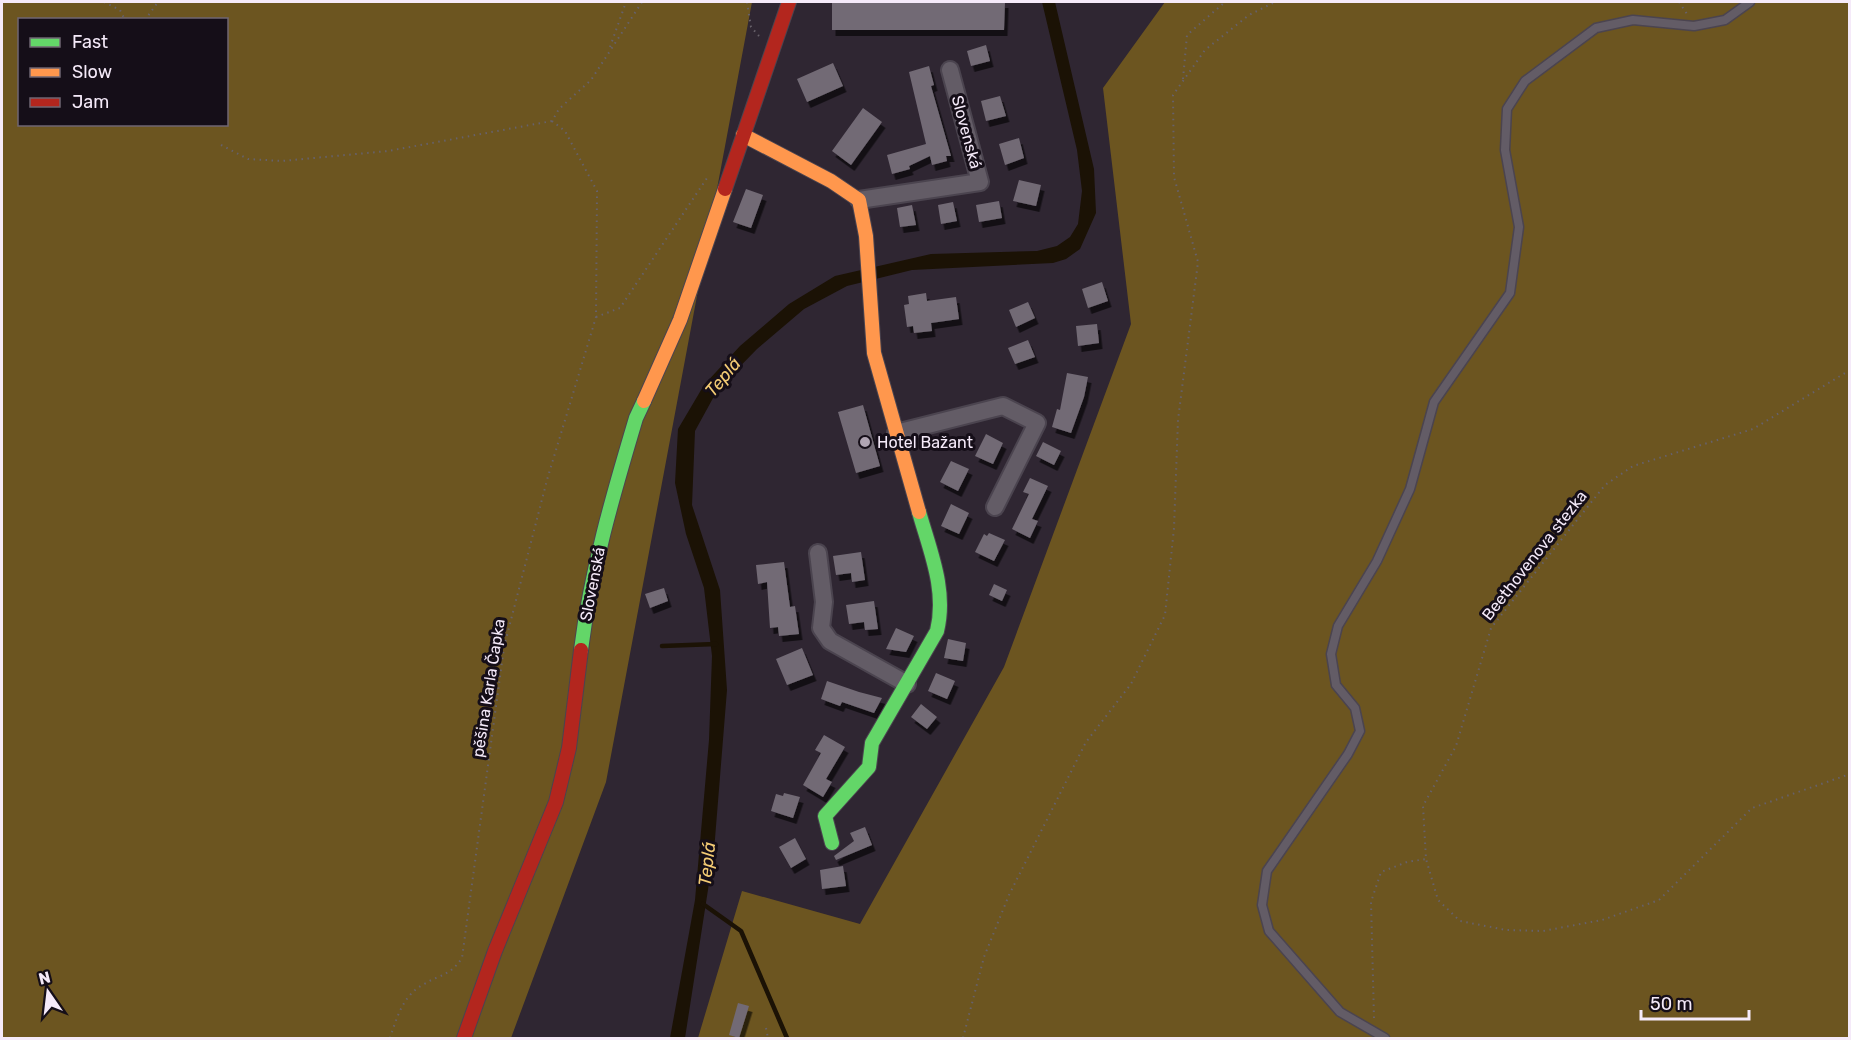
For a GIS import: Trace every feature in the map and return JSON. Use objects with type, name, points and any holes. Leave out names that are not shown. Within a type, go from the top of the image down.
[{"type":"street","name":"Slovenská","points":[[464,1038],[495,951],[556,802],[569,748],[585,619],[601,536],[636,418],[680,320],[788,2]]},
{"type":"street","name":"Slovenská","points":[[860,200],[980,182],[950,70]]},
{"type":"street","points":[[743,135],[831,181],[860,200],[866,236],[868,295],[874,353],[940,587],[941,605],[937,631],[872,743],[869,767],[825,816],[832,843]]},
{"type":"street","points":[[896,433],[1003,406],[1037,423],[995,507]]},
{"type":"street","points":[[818,553],[824,602],[821,628],[825,634],[830,640],[907,684]]},
{"type":"lane","points":[[1380,1037],[1340,1012],[1269,931],[1262,905],[1268,871],[1348,754],[1360,731],[1355,708],[1335,685],[1331,654],[1338,626],[1377,561],[1410,489],[1434,402],[1510,293],[1519,228],[1505,150],[1507,109],[1525,81],[1596,28],[1633,20],[1694,26],[1725,20],[1750,2]]},
{"type":"path","points":[[104,2],[120,10],[124,18]]},
{"type":"path","points":[[147,18],[159,5],[158,2]]},
{"type":"path","points":[[609,51],[626,2]]},
{"type":"path","points":[[221,145],[248,159],[282,161],[388,151],[552,121],[559,109],[591,80],[642,2]]},
{"type":"path","points":[[747,2],[751,27],[772,52]]},
{"type":"path","points":[[1183,81],[1187,35],[1225,2]]},
{"type":"path","points":[[963,1038],[984,957],[1009,895],[1086,742],[1131,684],[1165,615],[1174,528],[1178,420],[1198,262],[1174,177],[1173,95],[1205,50],[1249,15],[1275,2]]},
{"type":"path","name":"pěšina Karla Čapka","points":[[390,1038],[399,1008],[422,985],[454,971],[462,958],[504,647],[547,480],[596,317],[597,191],[565,131],[552,121]]},
{"type":"path","points":[[596,317],[620,308],[710,174]]},
{"type":"path","name":"Beethovenova stezka","points":[[1850,370],[1753,429],[1633,465],[1605,484],[1491,628],[1456,746],[1423,806],[1426,859],[1438,900],[1460,921],[1506,930],[1543,931],[1602,920],[1659,900],[1752,808],[1850,774]]},
{"type":"path","points":[[1380,1037],[1371,902],[1381,872],[1407,862],[1426,859]]},
{"type":"path","points":[[766,1028],[768,1038]]},
{"type":"shaded area","points":[[2,2],[752,2],[606,782],[511,1038],[2,1038]]},
{"type":"shaded area","points":[[1165,2],[1849,2],[1849,1038],[698,1038],[742,891],[860,924],[1004,667],[1131,324],[1103,88]]},
{"type":"water","name":"Teplá","points":[[1042,2],[1055,2],[1094,169],[1096,213],[1080,249],[1066,259],[1053,263],[912,270],[847,286],[804,309],[757,349],[718,389],[695,431],[692,505],[720,590],[727,690],[714,851],[685,1038],[670,1038],[695,900],[709,740],[712,656],[704,588],[686,534],[675,483],[678,429],[704,385],[740,346],[789,304],[835,276],[931,254],[1037,251],[1057,246],[1070,237],[1078,224],[1082,191],[1077,150]]},
{"type":"building","points":[[832,2],[1005,2],[1004,30],[832,30]]},
{"type":"building","points":[[986,45],[990,61],[971,66],[967,51]]},
{"type":"building","points":[[833,63],[843,86],[807,102],[797,79]]},
{"type":"building","points":[[929,66],[934,85],[931,86],[951,156],[946,156],[947,161],[932,165],[930,156],[909,166],[910,169],[892,174],[887,155],[926,144],[909,72]]},
{"type":"building","points":[[1000,96],[1006,116],[986,121],[981,101]]},
{"type":"building","points":[[863,108],[882,122],[851,165],[832,151]]},
{"type":"building","points":[[1019,138],[1024,158],[1005,165],[999,144]]},
{"type":"building","points":[[1019,180],[1041,185],[1036,206],[1013,201]]},
{"type":"building","points":[[746,189],[763,195],[751,228],[733,222]]},
{"type":"building","points":[[999,201],[1002,218],[979,222],[976,205]]},
{"type":"building","points":[[953,202],[957,221],[941,224],[938,205]]},
{"type":"building","points":[[912,205],[916,225],[900,227],[897,208]]},
{"type":"building","points":[[1102,282],[1108,301],[1088,308],[1082,289]]},
{"type":"building","points":[[926,293],[927,301],[956,297],[959,319],[931,323],[932,331],[914,333],[913,326],[907,327],[904,305],[909,304],[908,296]]},
{"type":"building","points":[[1028,302],[1035,318],[1016,327],[1009,310]]},
{"type":"building","points":[[1097,324],[1099,343],[1078,346],[1076,326]]},
{"type":"building","points":[[1028,340],[1035,357],[1015,364],[1008,348]]},
{"type":"building","points":[[1067,373],[1088,377],[1084,397],[1071,433],[1052,427],[1057,409],[1060,410]]},
{"type":"building","points":[[863,405],[880,466],[856,473],[838,412]]},
{"type":"building","points":[[986,434],[1003,443],[993,464],[975,456]]},
{"type":"building","points":[[1043,442],[1061,451],[1054,465],[1036,456]]},
{"type":"building","points":[[951,461],[969,469],[958,491],[940,482]]},
{"type":"building","points":[[1030,478],[1048,486],[1032,519],[1038,521],[1030,538],[1012,529],[1029,494],[1023,492]]},
{"type":"building","points":[[951,504],[969,513],[959,534],[941,526]]},
{"type":"building","points":[[989,533],[1005,540],[994,561],[975,552],[984,534],[987,536]]},
{"type":"building","points":[[861,552],[865,580],[852,582],[851,573],[836,575],[833,556]]},
{"type":"building","points":[[784,562],[790,607],[795,606],[799,634],[779,636],[778,627],[770,628],[767,582],[758,584],[756,565]]},
{"type":"building","points":[[994,584],[1007,590],[1002,601],[989,595]]},
{"type":"building","points":[[664,588],[668,601],[650,608],[645,594]]},
{"type":"building","points":[[874,601],[878,629],[865,630],[864,622],[849,624],[846,605]]},
{"type":"building","points":[[896,628],[914,636],[906,652],[886,649]]},
{"type":"building","points":[[948,639],[966,643],[963,661],[944,658]]},
{"type":"building","points":[[802,648],[813,675],[787,685],[776,659]]},
{"type":"building","points":[[936,673],[955,681],[947,699],[928,691]]},
{"type":"building","points":[[827,681],[882,698],[874,713],[842,702],[840,706],[821,699]]},
{"type":"building","points":[[921,704],[937,717],[927,729],[911,717]]},
{"type":"building","points":[[824,735],[845,747],[826,779],[832,782],[823,797],[803,785],[821,753],[815,750]]},
{"type":"building","points":[[784,793],[800,797],[793,818],[771,811],[776,794],[783,796]]},
{"type":"building","points":[[865,827],[872,845],[836,860],[834,856],[854,841],[850,833]]},
{"type":"building","points":[[795,838],[806,859],[791,868],[779,847]]},
{"type":"building","points":[[843,866],[846,886],[822,889],[820,870]]},
{"type":"building","points":[[738,1003],[749,1006],[739,1038],[729,1035]]},
{"type":"waterway","points":[[662,646],[716,644]]},
{"type":"waterway","points":[[703,904],[741,931],[787,1038]]},
{"type":"traffic: fast","points":[[581,650],[585,620],[604,533],[636,418],[644,401]]},
{"type":"traffic: fast","points":[[832,843],[825,816],[869,767],[872,743],[937,631],[940,616],[939,586],[919,512]]},
{"type":"traffic: slow","points":[[743,135],[831,181],[859,200],[866,236],[874,353],[919,512]]},
{"type":"traffic: slow","points":[[644,401],[680,320],[725,189]]},
{"type":"traffic: jam","points":[[725,189],[789,2]]},
{"type":"traffic: jam","points":[[464,1038],[495,951],[556,802],[569,748],[581,650]]},
{"type":"place","name":"Hotel Bažant","points":[[865,442]]}]
